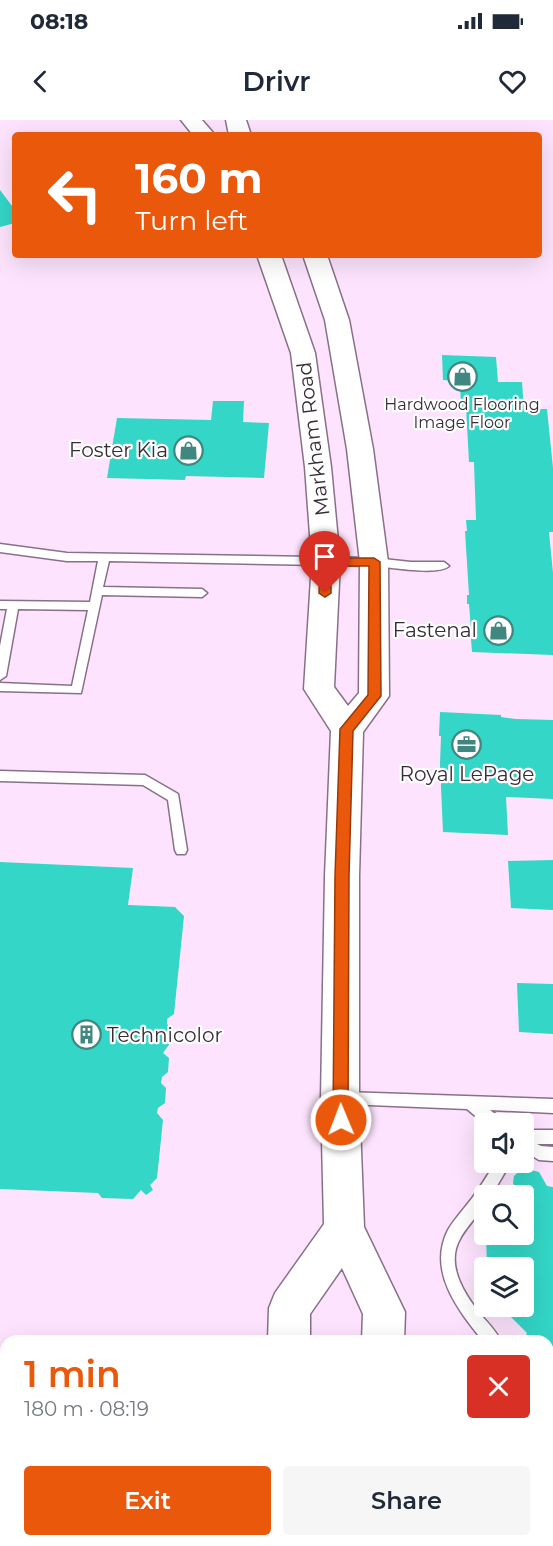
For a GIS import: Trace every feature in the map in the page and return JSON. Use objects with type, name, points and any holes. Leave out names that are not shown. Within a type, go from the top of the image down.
[{"type":"main road","points":[[191,120],[201,132]]},
{"type":"main road","name":"Markham Road","points":[[270,258],[303,353],[318,467],[326,562],[319,689],[347,729],[374,696],[374,562],[360,449],[337,320],[316,258]]},
{"type":"main road","points":[[347,729],[342,876],[340,1098],[344,1229],[384,1312],[383,1335]]},
{"type":"main road","points":[[289,1335],[290,1308],[344,1229]]},
{"type":"lane","points":[[0,548],[67,557],[104,559],[374,562],[411,566],[444,566]]},
{"type":"lane","points":[[0,687],[77,690],[104,559]]},
{"type":"lane","points":[[98,591],[202,593]]},
{"type":"lane","points":[[0,604],[95,606]]},
{"type":"lane","points":[[0,676],[13,605]]},
{"type":"lane","points":[[0,776],[145,780],[174,797],[181,850]]},
{"type":"lane","points":[[340,1098],[553,1106]]},
{"type":"lane","points":[[470,1103],[483,1113]]},
{"type":"lane","points":[[534,1137],[553,1137]]},
{"type":"lane","points":[[534,1150],[539,1153],[553,1154]]},
{"type":"lane","points":[[488,1335],[475,1320],[451,1279],[447,1263],[449,1245],[459,1225],[496,1173]]},
{"type":"building","points":[[0,190],[12,206],[12,224],[0,227]]},
{"type":"building","points":[[442,355],[496,357],[498,382],[522,382],[524,409],[547,409],[553,468],[553,532],[549,532],[553,573],[553,655],[472,652],[471,639],[468,639],[468,629],[471,629],[469,604],[467,604],[467,595],[469,595],[465,531],[467,531],[466,520],[476,520],[474,462],[469,462],[466,407],[461,407],[460,381],[443,380]]},
{"type":"building","name":"Foster Kia","points":[[213,401],[244,401],[243,422],[269,423],[264,478],[186,476],[185,480],[107,478],[117,418],[211,420]]},
{"type":"building","points":[[440,712],[553,720],[553,799],[506,797],[508,835],[443,832]]},
{"type":"building","points":[[553,860],[553,910],[511,908],[508,861]]},
{"type":"building","name":"Technicolor","points":[[0,862],[133,868],[128,905],[175,907],[184,916],[174,1014],[167,1019],[167,1024],[172,1029],[171,1042],[163,1053],[169,1058],[168,1072],[162,1077],[161,1083],[166,1088],[165,1103],[158,1108],[157,1113],[163,1120],[157,1178],[150,1185],[153,1190],[146,1195],[141,1190],[133,1199],[102,1198],[98,1193],[0,1189]]},
{"type":"building","points":[[517,983],[553,984],[553,1034],[519,1032]]},
{"type":"building","points":[[534,1171],[539,1172],[547,1186],[553,1187],[553,1335],[526,1335],[527,1333],[511,1317],[534,1317],[534,1257],[487,1257],[486,1245],[534,1245],[534,1185],[514,1185],[514,1176],[517,1173],[534,1173]]},
{"type":"place","name":"Hardwood Flooring Image Floor","points":[[462,376]]},
{"type":"place","name":"Foster Kia","points":[[189,450]]},
{"type":"place","name":"Fastenal","points":[[498,630]]},
{"type":"place","name":"Royal LePage","points":[[467,744]]},
{"type":"place","name":"Technicolor","points":[[86,1035]]},
{"type":"route","points":[[325,593],[326,562],[374,562],[376,595],[374,696],[347,729],[342,876],[341,1120]]}]
